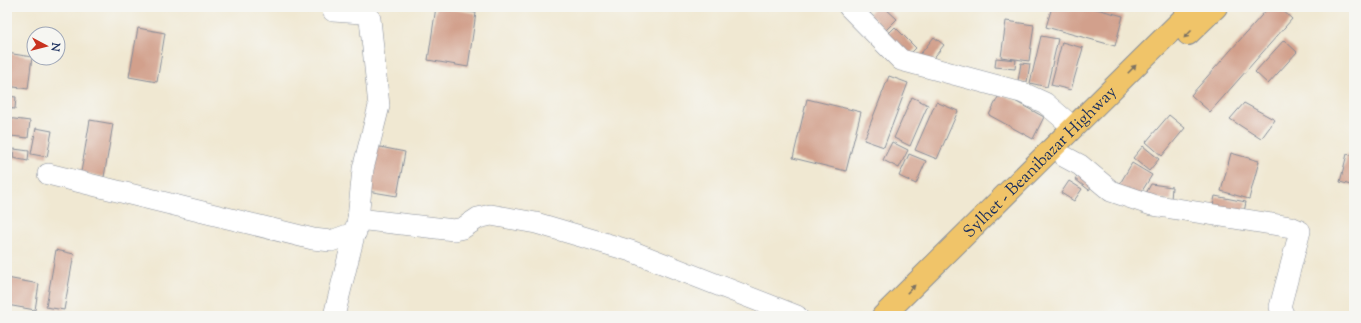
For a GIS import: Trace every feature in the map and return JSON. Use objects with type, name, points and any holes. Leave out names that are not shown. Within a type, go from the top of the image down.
[{"type":"main road","name":"Sylhet - Beanibazar Highway","points":[[883,316],[1195,7]]},
{"type":"main road","name":"Sylhet - Beanibazar Highway","points":[[904,316],[1216,7]]},
{"type":"street","points":[[333,7],[334,11],[362,13],[370,18],[379,106],[363,169],[357,225],[334,316]]},
{"type":"street","points":[[849,7],[901,60],[1021,92],[1045,103],[1073,127]]},
{"type":"street","points":[[1065,157],[1080,165],[1111,191],[1152,205],[1291,227],[1300,231],[1280,307],[1284,316]]},
{"type":"street","points":[[48,174],[313,239],[331,241],[357,225],[454,230],[463,228],[478,218],[492,215],[536,223],[631,251],[797,316]]},
{"type":"building","points":[[436,7],[476,13],[468,67],[428,60]]},
{"type":"building","points":[[875,7],[884,7],[897,19],[886,30],[869,14]]},
{"type":"building","points":[[1052,7],[1089,7],[1123,16],[1115,46],[1046,27]]},
{"type":"building","points":[[1269,7],[1279,7],[1292,19],[1210,112],[1191,95]]},
{"type":"building","points":[[1006,21],[1034,25],[1029,61],[1001,57]]},
{"type":"building","points":[[895,27],[916,48],[904,60],[884,38]]},
{"type":"building","points":[[138,28],[165,33],[157,82],[129,77]]},
{"type":"building","points":[[1041,36],[1058,39],[1047,87],[1030,83]]},
{"type":"building","points":[[934,37],[944,45],[928,65],[918,57]]},
{"type":"building","points":[[1284,40],[1297,52],[1268,84],[1255,72]]},
{"type":"building","points":[[1062,42],[1083,48],[1071,90],[1051,85]]},
{"type":"building","points":[[7,53],[26,56],[26,66],[31,66],[28,89],[7,86]]},
{"type":"building","points":[[996,58],[1016,60],[1015,69],[995,67]]},
{"type":"building","points":[[1021,63],[1030,64],[1027,82],[1018,81]]},
{"type":"building","points":[[889,76],[908,83],[884,147],[864,140]]},
{"type":"building","points":[[1000,93],[1044,117],[1033,139],[989,115]]},
{"type":"building","points":[[7,96],[16,97],[15,109],[7,108]]},
{"type":"building","points":[[912,97],[928,105],[910,146],[894,138]]},
{"type":"building","points":[[807,99],[861,112],[846,171],[793,158]]},
{"type":"building","points":[[936,102],[958,111],[937,159],[915,150]]},
{"type":"building","points":[[1244,103],[1275,120],[1261,139],[1230,119]]},
{"type":"building","points":[[1169,115],[1185,128],[1162,156],[1146,142]]},
{"type":"building","points":[[7,118],[30,121],[28,138],[11,136],[10,144],[7,143]]},
{"type":"building","points":[[90,120],[113,124],[104,177],[81,172]]},
{"type":"building","points":[[36,128],[52,131],[47,157],[31,154]]},
{"type":"building","points":[[892,142],[908,150],[899,168],[883,160]]},
{"type":"building","points":[[375,146],[405,152],[397,196],[367,191]]},
{"type":"building","points":[[1143,146],[1159,159],[1149,171],[1133,158]]},
{"type":"building","points":[[14,149],[29,151],[28,161],[13,158]]},
{"type":"building","points":[[1231,153],[1259,161],[1249,199],[1221,191]]},
{"type":"building","points":[[909,154],[926,161],[916,184],[899,176]]},
{"type":"building","points":[[1347,154],[1354,156],[1354,186],[1340,182]]},
{"type":"building","points":[[1132,163],[1152,175],[1137,199],[1118,187]]},
{"type":"building","points":[[1081,171],[1095,182],[1089,190],[1075,179]]},
{"type":"building","points":[[1069,181],[1082,189],[1074,201],[1061,193]]},
{"type":"building","points":[[1151,184],[1172,187],[1171,200],[1144,197]]},
{"type":"building","points":[[1215,196],[1246,202],[1243,217],[1212,210]]},
{"type":"building","points":[[56,250],[74,254],[64,310],[46,307]]},
{"type":"building","points":[[7,278],[39,284],[35,310],[7,305]]}]
